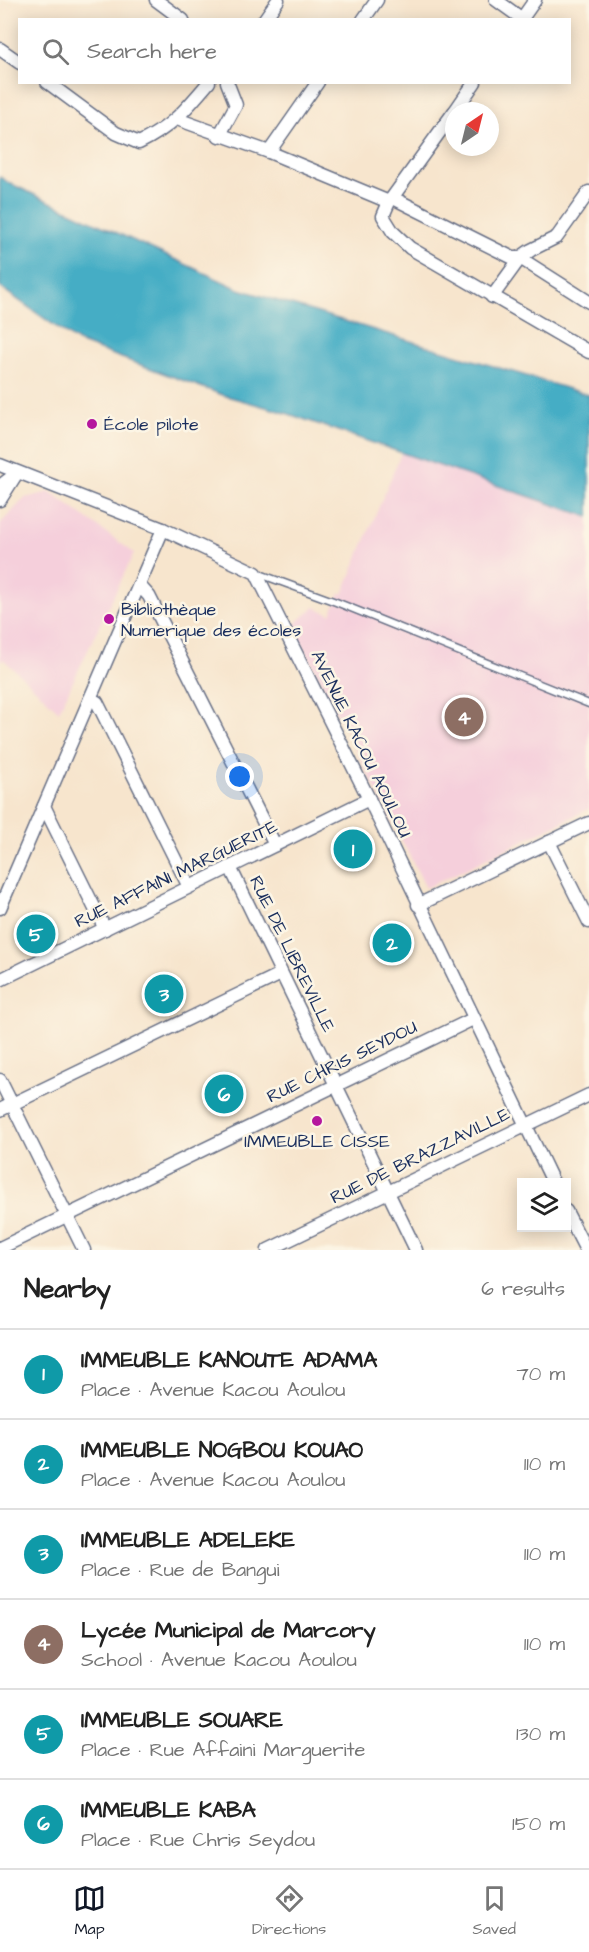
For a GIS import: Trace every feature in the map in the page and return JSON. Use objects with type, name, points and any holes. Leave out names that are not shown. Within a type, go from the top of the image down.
[{"type":"street","points":[[156,0],[180,18]]},
{"type":"street","points":[[265,18],[278,0]]},
{"type":"street","points":[[364,18],[377,0]]},
{"type":"street","points":[[496,0],[520,18]]},
{"type":"street","points":[[522,18],[535,0]]},
{"type":"street","points":[[0,48],[18,62]]},
{"type":"street","points":[[49,84],[116,134],[139,143],[157,134],[177,119],[208,84]]},
{"type":"street","points":[[219,135],[236,105],[229,84]]},
{"type":"street","points":[[268,152],[317,84]]},
{"type":"street","points":[[461,102],[474,84]]},
{"type":"street","points":[[177,119],[391,200],[513,258],[520,258],[589,302]]},
{"type":"street","points":[[445,125],[391,200],[383,216],[393,232],[410,248],[589,352]]},
{"type":"street","points":[[492,297],[520,258],[557,237],[589,192]]},
{"type":"street","points":[[0,465],[163,529],[256,573]]},
{"type":"street","points":[[0,486],[17,473]]},
{"type":"street","points":[[0,500],[17,473]]},
{"type":"street","points":[[0,908],[163,529]]},
{"type":"street","name":"AVENUE KACOU AOULOU","points":[[256,573],[369,799],[551,1178]]},
{"type":"street","points":[[139,585],[148,596],[275,845]]},
{"type":"street","points":[[90,699],[97,702],[189,887]]},
{"type":"street","name":"RUE AFFAINI MARGUERITE","points":[[0,980],[369,799]]},
{"type":"street","points":[[44,806],[105,929]]},
{"type":"street","points":[[418,905],[589,823]]},
{"type":"street","points":[[549,842],[589,922]]},
{"type":"street","name":"RUE DE LIBREVILLE","points":[[230,867],[416,1250]]},
{"type":"street","points":[[6,1107],[281,974]]},
{"type":"street","name":"RUE CHRIS SEYDOU","points":[[0,1248],[473,1019]]},
{"type":"street","points":[[0,1080],[6,1107],[67,1215],[84,1250]]},
{"type":"street","name":"RUE DE BRAZZAVILLE","points":[[268,1250],[589,1095]]},
{"type":"street","points":[[571,1218],[586,1250]]},
{"type":"lane","points":[[256,573],[589,704]]},
{"type":"shaded area","points":[[402,451],[589,517],[589,809],[426,888],[293,626],[314,607],[331,614],[340,593],[343,594]]},
{"type":"shaded area","points":[[50,492],[134,553],[59,711],[4,660],[0,661],[0,524],[25,498]]},
{"type":"water","points":[[0,177],[239,289],[589,395],[589,517],[280,411],[223,395],[78,342],[0,287]]},
{"type":"place","name":"École pilote","points":[[92,424]]},
{"type":"place","name":"Bibliothèque Numerique des écoles","points":[[109,619]]},
{"type":"place","name":"Lycée Municipal de Marcory","points":[[464,717]]},
{"type":"place","name":"IMMEUBLE KANOUTE ADAMA","points":[[353,849]]},
{"type":"place","name":"IMMEUBLE SOUARE","points":[[36,934]]},
{"type":"place","name":"IMMEUBLE NOGBOU KOUAO","points":[[392,943]]},
{"type":"place","name":"IMMEUBLE ADELEKE","points":[[164,994]]},
{"type":"place","name":"IMMEUBLE KABA","points":[[224,1094]]},
{"type":"place","name":"IMMEUBLE CISSE","points":[[317,1121]]}]
